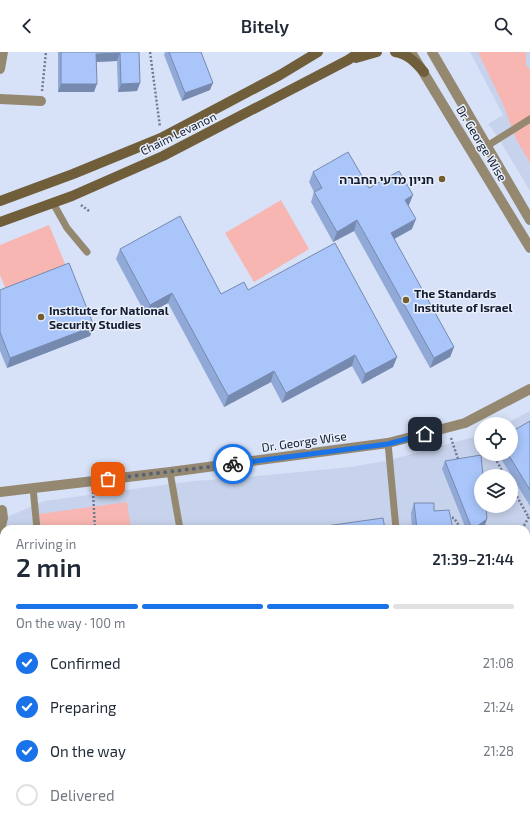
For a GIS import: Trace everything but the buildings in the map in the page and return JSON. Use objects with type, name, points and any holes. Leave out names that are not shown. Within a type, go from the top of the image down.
[{"type":"main road","name":"Chaim Levanon","points":[[0,201],[161,138],[280,75],[318,52]]},
{"type":"main road","name":"Chaim Levanon","points":[[0,222],[72,196],[163,156],[348,60],[360,52]]},
{"type":"main road","points":[[348,60],[377,52]]},
{"type":"main road","points":[[395,52],[402,53],[410,57],[424,72]]},
{"type":"street","points":[[0,69],[4,52]]},
{"type":"street","name":"Dr. George Wise","points":[[411,52],[530,248]]},
{"type":"street","name":"Dr. George Wise","points":[[432,52],[530,220]]},
{"type":"street","points":[[0,99],[41,101]]},
{"type":"street","name":"Dr. George Wise","points":[[0,492],[388,444],[448,428],[475,418],[530,389]]},
{"type":"street","points":[[1,525],[3,518],[2,510]]},
{"type":"lane","points":[[487,146],[530,119]]},
{"type":"lane","points":[[53,203],[67,228],[86,252]]},
{"type":"lane","points":[[388,444],[396,525]]},
{"type":"lane","points":[[170,472],[179,525]]},
{"type":"lane","points":[[33,488],[37,525]]},
{"type":"path","points":[[41,101],[46,52]]},
{"type":"path","points":[[150,52],[161,138]]},
{"type":"path","points":[[448,428],[460,466]]},
{"type":"path","points":[[93,481],[95,525]]},
{"type":"path","points":[[518,498],[529,516],[524,525]]},
{"type":"path","points":[[445,517],[454,518],[458,525]]},
{"type":"path","points":[[484,520],[484,525]]},
{"type":"shaded area","points":[[470,52],[530,52],[530,191],[499,139],[488,124],[503,115]]},
{"type":"shaded area","points":[[478,52],[526,52],[526,65],[530,70],[530,163],[516,139],[503,104]]},
{"type":"shaded area","points":[[281,200],[309,249],[254,282],[225,233]]},
{"type":"shaded area","points":[[49,225],[66,266],[6,290],[0,275],[0,245]]},
{"type":"shaded area","points":[[530,411],[530,525],[0,525],[0,520],[44,501],[193,481],[351,467],[390,460],[474,437],[474,461],[518,461],[518,417]]},
{"type":"shaded area","points":[[127,502],[130,525],[40,525],[39,514]]},
{"type":"way so far","points":[[108,479],[233,464]]},
{"type":"place","name":"חניון מדעי החברה","points":[[442,179]]},
{"type":"place","name":"The Standards Institute of Israel","points":[[406,300]]},
{"type":"place","name":"Institute for National Security Studies","points":[[41,317]]},
{"type":"route","points":[[233,464],[388,444],[425,434]]}]
